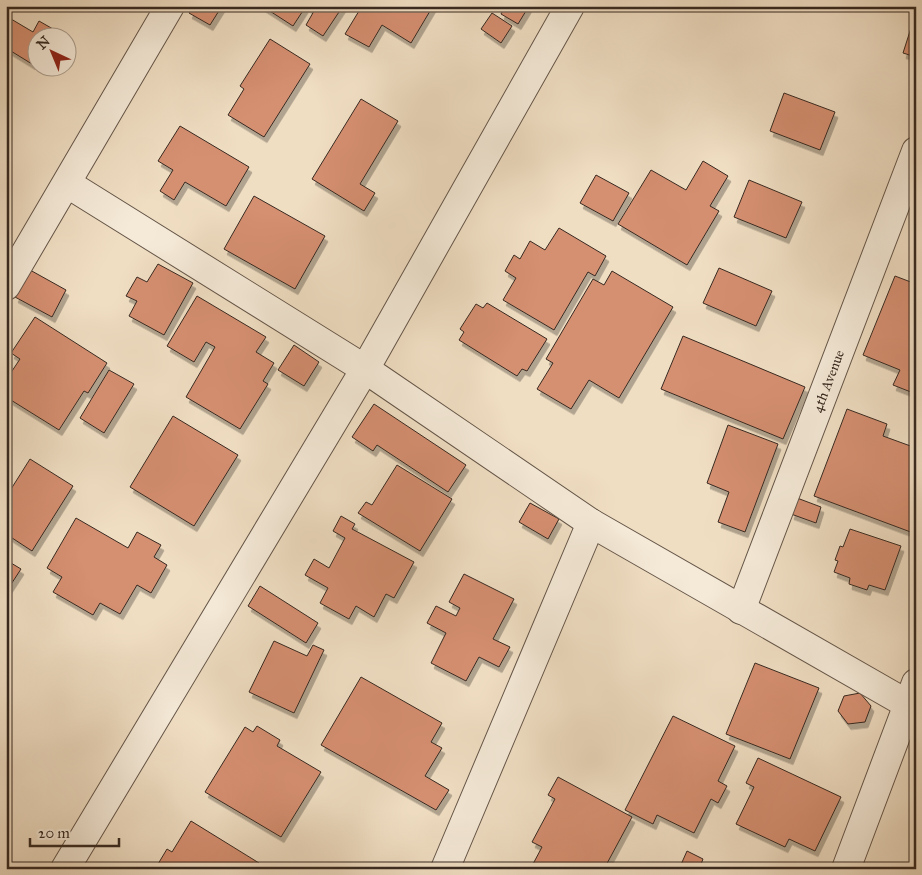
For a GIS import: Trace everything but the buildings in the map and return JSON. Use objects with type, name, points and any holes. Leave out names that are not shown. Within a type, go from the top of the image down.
[{"type":"street","points":[[6,286],[68,184],[170,6]]},
{"type":"street","points":[[65,869],[365,369],[570,6]]},
{"type":"street","name":"4th Avenue","points":[[741,610],[916,151]]},
{"type":"street","points":[[68,184],[365,369],[591,523],[741,610],[914,699],[846,869]]},
{"type":"street","points":[[445,869],[591,523]]}]
